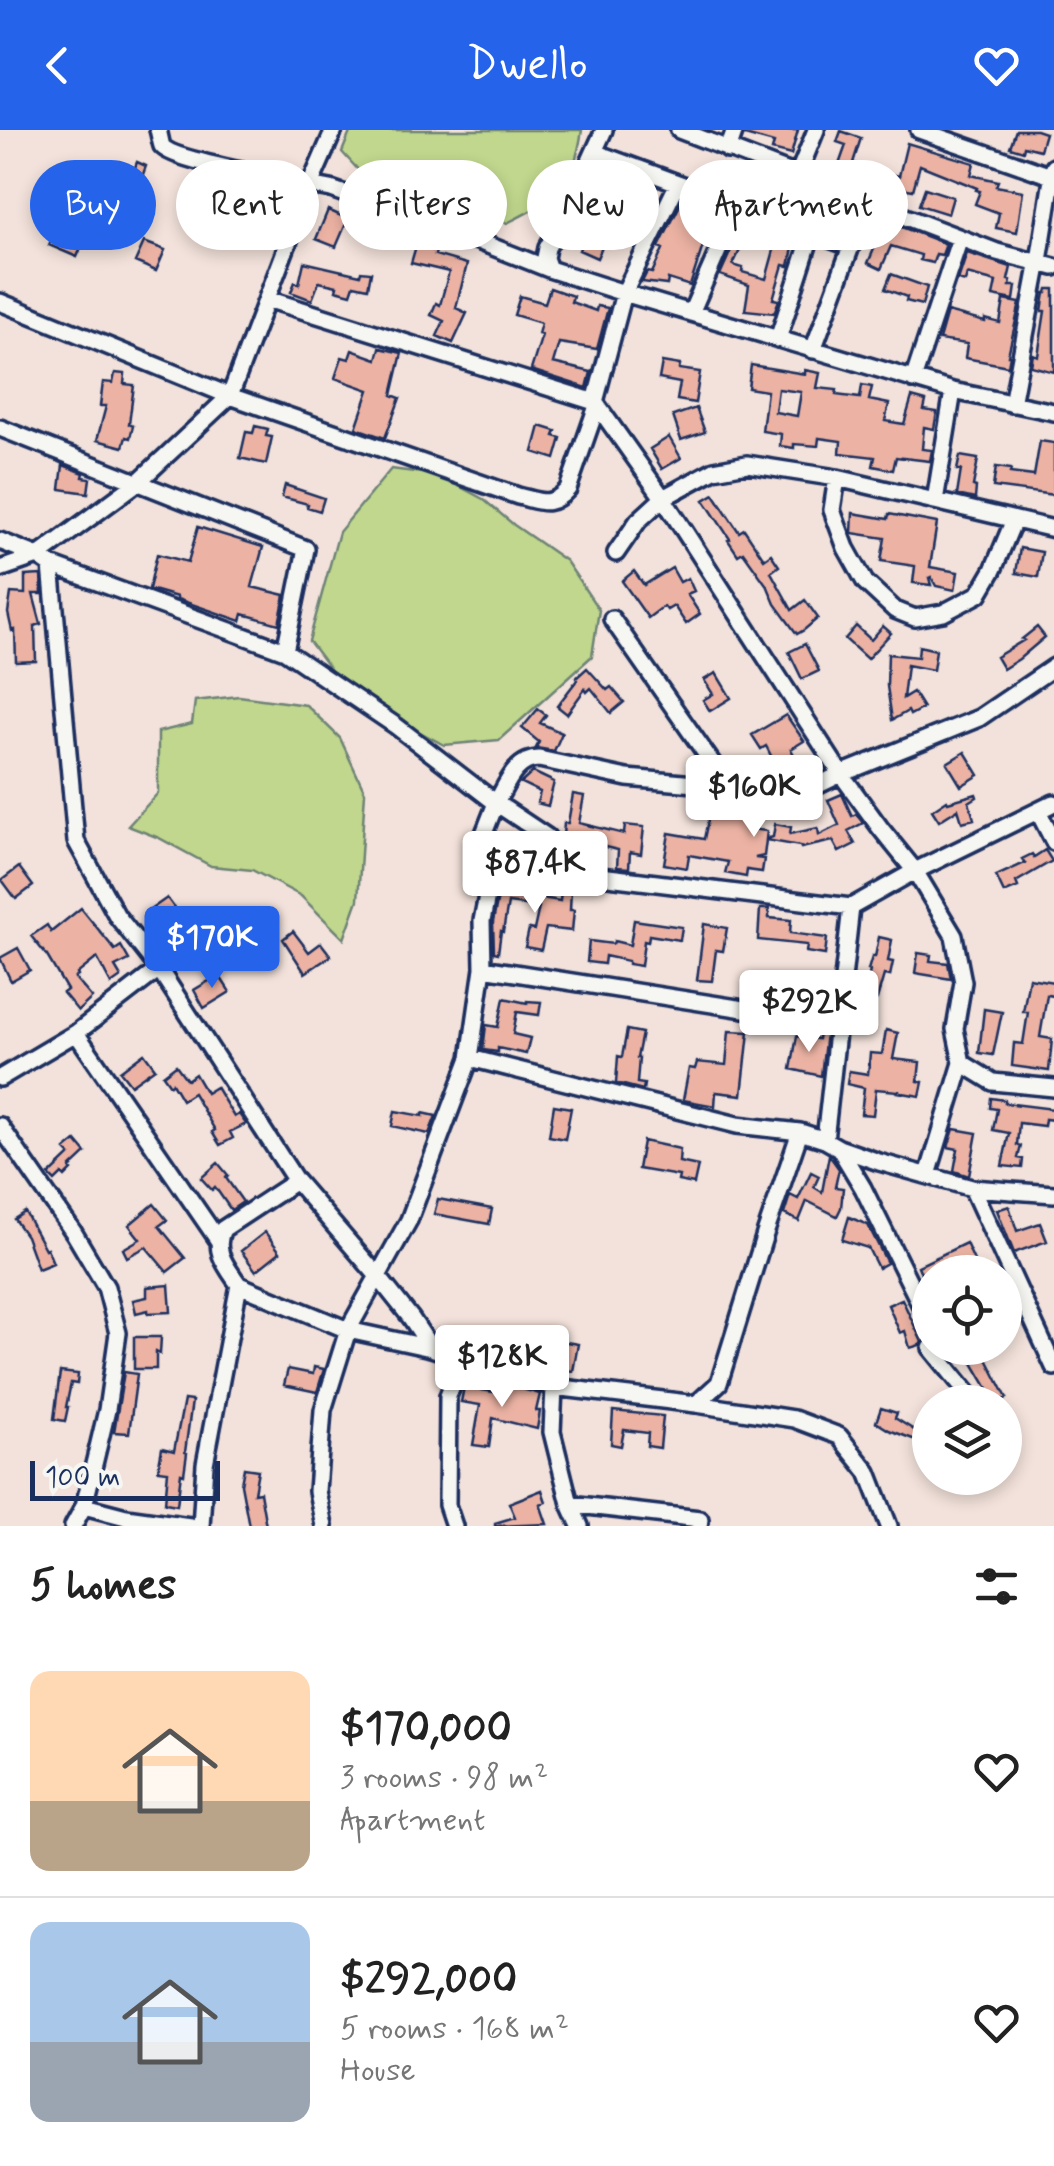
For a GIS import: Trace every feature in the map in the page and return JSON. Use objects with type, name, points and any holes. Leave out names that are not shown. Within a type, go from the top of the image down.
[{"type":"street","points":[[158,130],[162,145],[194,160]]},
{"type":"street","points":[[319,164],[334,130]]},
{"type":"street","points":[[549,269],[547,248],[604,130]]},
{"type":"street","points":[[678,130],[754,160]]},
{"type":"street","points":[[728,150],[734,130]]},
{"type":"street","points":[[805,160],[816,130]]},
{"type":"street","points":[[919,130],[1053,173],[1047,264],[1012,404]]},
{"type":"street","points":[[0,302],[230,396],[548,503],[559,499],[568,489],[596,404],[624,293],[678,183],[594,152]]},
{"type":"street","points":[[319,187],[624,293],[953,392],[1054,412]]},
{"type":"street","points":[[908,218],[997,252],[1047,264]]},
{"type":"street","points":[[913,380],[960,238]]},
{"type":"street","points":[[0,569],[45,560],[230,396],[286,250]]},
{"type":"street","points":[[692,313],[719,250]]},
{"type":"street","points":[[778,339],[806,250]]},
{"type":"street","points":[[813,350],[850,250]]},
{"type":"street","points":[[268,299],[596,404],[663,498],[842,774],[915,872],[954,936],[962,982],[955,1029],[962,1062],[928,1175]]},
{"type":"street","points":[[935,501],[953,392]]},
{"type":"street","points":[[0,428],[306,549],[285,651]]},
{"type":"street","points":[[616,554],[638,521],[663,498],[714,470],[747,464],[838,478],[1054,529]]},
{"type":"street","points":[[838,478],[832,510],[846,548],[865,582],[895,610],[915,618],[944,613],[980,594],[1014,520]]},
{"type":"street","points":[[0,541],[285,651],[396,726],[547,837],[568,872]]},
{"type":"street","points":[[45,560],[76,841],[117,916],[159,968],[296,1181],[376,1274],[431,1348]]},
{"type":"street","points":[[612,619],[729,786]]},
{"type":"street","points":[[324,1526],[317,1491],[323,1410],[348,1330],[408,1220],[470,1058],[482,968],[482,921],[490,881],[481,841],[496,803],[518,767],[527,760],[539,760],[627,778],[729,786],[768,796],[802,793],[979,718],[1054,667]]},
{"type":"street","points":[[490,881],[503,867],[851,907],[1046,807],[1054,842]]},
{"type":"street","points":[[851,907],[832,1144],[863,1188],[912,1287]]},
{"type":"street","points":[[0,1078],[76,1033],[159,968]]},
{"type":"street","points":[[482,968],[839,1024]]},
{"type":"street","points":[[76,1033],[218,1240]]},
{"type":"street","points":[[470,1058],[737,1125],[800,1132],[972,1188],[1054,1194]]},
{"type":"street","points":[[962,1062],[993,1082],[1054,1088]]},
{"type":"street","points":[[0,1126],[106,1287],[118,1333],[106,1410],[84,1506],[72,1526]]},
{"type":"street","points":[[696,1404],[719,1383],[800,1132]]},
{"type":"street","points":[[296,1181],[223,1229],[218,1253],[239,1286],[348,1330],[431,1348],[554,1387],[794,1419],[839,1436],[868,1472],[889,1526]]},
{"type":"street","points":[[972,1188],[1054,1367]]},
{"type":"street","points":[[200,1526],[206,1464],[239,1286]]},
{"type":"street","points":[[454,1526],[446,1505],[448,1396],[463,1358]]},
{"type":"street","points":[[946,1365],[961,1385]]},
{"type":"street","points":[[554,1387],[552,1432],[570,1504],[580,1526]]},
{"type":"street","points":[[570,1504],[700,1519],[699,1526]]},
{"type":"street","points":[[84,1506],[190,1526]]},
{"type":"green space","points":[[351,130],[582,130],[575,160],[527,160],[527,212],[507,223],[507,160],[349,160],[342,152]]},
{"type":"green space","points":[[391,469],[438,475],[483,499],[566,561],[599,610],[592,656],[499,740],[444,745],[348,693],[309,641],[339,532]]},
{"type":"green space","points":[[239,696],[306,705],[340,738],[365,792],[358,900],[344,939],[301,896],[252,870],[211,866],[128,826],[158,793],[158,732],[192,724],[195,701]]},
{"type":"building","points":[[746,130],[798,130],[791,155],[772,150],[774,143],[745,135]]},
{"type":"building","points":[[1016,130],[1045,133],[1040,150],[1010,147]]},
{"type":"building","points":[[841,131],[861,138],[854,160],[841,160],[846,145],[837,142]]},
{"type":"building","points":[[907,143],[974,163],[971,175],[998,181],[996,186],[1023,191],[1017,232],[996,228],[999,213],[975,204],[980,191],[977,188],[920,165],[913,190],[908,189],[908,160],[903,160]]},
{"type":"building","points":[[925,188],[953,197],[948,214],[919,205]]},
{"type":"building","points":[[679,207],[679,250],[702,250],[690,286],[668,279],[667,285],[642,282],[647,272],[652,273],[663,249],[659,247]]},
{"type":"building","points":[[328,210],[339,215],[336,247],[319,240]]},
{"type":"building","points":[[908,230],[946,244],[933,263],[920,260],[921,255],[904,250],[908,250]]},
{"type":"building","points":[[156,247],[165,250],[156,271],[135,262],[140,250],[156,250]]},
{"type":"building","points":[[61,250],[80,250],[77,257]]},
{"type":"building","points":[[415,250],[432,250],[435,255],[467,264],[456,308],[467,313],[453,343],[437,336],[444,321],[431,315],[436,303],[440,305],[449,272],[411,263]]},
{"type":"building","points":[[579,250],[600,250],[597,258]]},
{"type":"building","points":[[731,250],[740,250],[733,265],[766,279],[774,250],[792,250],[789,266],[783,265],[773,299],[779,300],[774,313],[745,310],[749,285],[720,275]]},
{"type":"building","points":[[874,250],[889,250],[881,269],[868,263]]},
{"type":"building","points":[[967,253],[1011,267],[1008,280],[1010,286],[1016,286],[1014,300],[993,296],[996,282],[967,274],[965,282],[958,280]]},
{"type":"building","points":[[304,262],[360,275],[361,271],[371,272],[368,288],[354,285],[351,294],[319,282],[312,300],[291,292],[295,282],[299,284]]},
{"type":"building","points":[[891,274],[927,287],[922,305],[885,289]]},
{"type":"building","points":[[550,288],[573,296],[571,302],[596,311],[597,306],[608,308],[597,349],[559,343],[553,363],[591,372],[587,388],[531,370],[542,335],[538,334],[541,323],[514,315],[520,296],[545,303]]},
{"type":"building","points":[[1048,289],[1054,289],[1054,372],[1031,366],[1033,354],[1038,356]]},
{"type":"building","points":[[1004,300],[1020,303],[1008,366],[965,358],[967,344],[939,340],[947,312],[1000,323]]},
{"type":"building","points":[[380,348],[402,353],[392,395],[400,398],[385,438],[356,428],[369,390],[335,378],[342,357],[349,359],[352,350],[377,359]]},
{"type":"building","points":[[662,362],[700,372],[695,403],[677,400],[680,383],[659,379]]},
{"type":"building","points":[[751,365],[820,373],[817,388],[837,390],[836,395],[860,398],[862,385],[872,387],[869,400],[889,404],[885,421],[904,424],[912,397],[926,401],[924,410],[937,412],[934,429],[924,427],[922,449],[932,450],[930,461],[896,457],[893,470],[873,466],[875,457],[840,453],[841,441],[819,438],[818,446],[780,446],[781,434],[762,431],[767,391],[748,388]],"holes":[[[778,389],[801,392],[797,416],[775,412]]]},
{"type":"building","points":[[115,373],[125,374],[124,384],[134,385],[129,424],[133,426],[123,447],[97,440],[106,406],[100,406],[103,382],[113,383]]},
{"type":"building","points":[[696,408],[705,432],[681,440],[673,416]]},
{"type":"building","points":[[255,426],[268,429],[266,436],[272,437],[266,464],[240,458],[246,432],[253,433]]},
{"type":"building","points":[[540,426],[556,431],[554,436],[561,438],[555,459],[533,452]]},
{"type":"building","points":[[669,437],[681,458],[662,469],[650,449]]},
{"type":"building","points":[[1040,441],[1054,443],[1054,495],[993,487],[996,467],[1034,476]]},
{"type":"building","points":[[960,456],[978,459],[975,499],[957,495]]},
{"type":"building","points":[[63,465],[90,478],[88,493],[60,489]]},
{"type":"building","points":[[285,485],[324,498],[320,511],[282,497]]},
{"type":"building","points":[[714,494],[739,532],[744,529],[764,559],[771,554],[779,566],[771,572],[792,610],[805,600],[818,618],[804,630],[797,634],[743,552],[738,555],[728,540],[704,500]]},
{"type":"building","points":[[853,513],[888,519],[889,514],[937,523],[930,567],[958,572],[955,590],[936,586],[931,577],[931,585],[913,583],[915,566],[881,561],[885,538],[852,533]]},
{"type":"building","points":[[198,527],[263,547],[252,587],[285,595],[279,624],[243,614],[241,621],[149,589],[157,554],[188,562]]},
{"type":"building","points":[[1020,548],[1042,552],[1038,577],[1016,573]]},
{"type":"building","points":[[672,568],[680,582],[688,578],[694,591],[687,594],[700,614],[686,624],[674,606],[667,610],[664,606],[648,618],[622,581],[634,571],[644,585]]},
{"type":"building","points":[[41,575],[42,594],[33,594],[41,624],[35,626],[36,661],[16,662],[15,630],[12,631],[8,613],[11,593],[25,594],[25,576]]},
{"type":"building","points":[[856,626],[871,640],[883,626],[891,633],[867,659],[845,639]]},
{"type":"building","points":[[1037,627],[1045,637],[1003,669],[996,657]]},
{"type":"building","points":[[805,644],[819,671],[802,679],[789,652]]},
{"type":"building","points":[[919,646],[936,650],[933,670],[907,665],[903,698],[913,692],[923,708],[892,720],[888,654],[918,657]]},
{"type":"building","points":[[587,668],[624,702],[611,713],[591,688],[587,692],[585,689],[567,714],[557,706]]},
{"type":"building","points":[[716,673],[731,698],[710,711],[703,700],[713,694],[704,680]]},
{"type":"building","points":[[538,709],[546,715],[540,723],[562,733],[554,751],[536,748],[539,742],[522,728]]},
{"type":"building","points":[[786,715],[804,741],[791,749],[802,770],[805,768],[807,778],[799,782],[785,783],[766,746],[761,749],[752,735]]},
{"type":"building","points":[[965,752],[979,775],[961,786],[947,763]]},
{"type":"building","points":[[533,772],[554,782],[548,806],[537,803],[540,792],[521,783]]},
{"type":"building","points":[[573,794],[584,796],[579,823],[624,834],[625,825],[644,827],[641,854],[630,852],[629,868],[617,867],[618,850],[563,836]]},
{"type":"building","points":[[842,794],[852,816],[856,814],[863,823],[848,831],[855,844],[839,852],[833,841],[801,848],[766,840],[764,856],[755,858],[764,859],[762,872],[747,870],[746,877],[725,873],[728,862],[689,855],[687,868],[664,864],[669,833],[704,839],[710,810],[751,817],[750,829],[767,831],[766,839],[773,837],[775,824],[791,827],[790,834],[818,828],[819,835],[839,825],[828,800]]},
{"type":"building","points":[[976,794],[969,802],[974,819],[962,822],[958,809],[939,821],[932,810],[947,800]]},
{"type":"building","points":[[1045,850],[1052,861],[1004,893],[996,876]]},
{"type":"building","points":[[19,867],[33,886],[16,899],[2,880]]},
{"type":"building","points":[[500,887],[560,901],[561,890],[571,891],[572,931],[546,928],[541,950],[525,947],[539,907],[508,903],[498,953],[494,952],[493,922]]},
{"type":"building","points":[[167,898],[201,956],[184,968],[147,912]]},
{"type":"building","points":[[81,908],[115,950],[121,946],[129,960],[115,967],[121,977],[111,984],[97,958],[77,974],[75,978],[92,998],[78,1011],[63,993],[67,990],[31,936],[47,925],[51,932]]},
{"type":"building","points":[[760,909],[769,909],[769,918],[791,920],[790,933],[827,938],[825,955],[806,952],[807,945],[758,940]]},
{"type":"building","points":[[634,920],[682,927],[680,940],[649,935],[648,942],[644,941],[641,966],[605,956],[604,964],[587,962],[589,941],[630,945]]},
{"type":"building","points":[[704,924],[727,928],[723,951],[716,950],[712,981],[697,980]]},
{"type":"building","points":[[293,931],[309,952],[321,943],[331,956],[305,973],[283,939]]},
{"type":"building","points":[[879,937],[892,940],[888,961],[893,962],[890,976],[884,975],[877,999],[864,995]]},
{"type":"building","points":[[18,948],[30,970],[11,981],[0,958]]},
{"type":"building","points":[[918,953],[931,955],[930,961],[948,963],[951,979],[915,973]]},
{"type":"building","points":[[219,975],[230,992],[204,1008],[194,990]]},
{"type":"building","points":[[1029,978],[1054,982],[1054,996],[1047,995],[1040,1037],[1052,1039],[1049,1071],[1012,1066],[1014,1043],[1023,1044]]},
{"type":"building","points":[[804,982],[828,984],[826,1005],[802,1003]]},
{"type":"building","points":[[504,998],[541,1002],[539,1015],[517,1012],[513,1034],[530,1038],[526,1054],[498,1048],[498,1052],[483,1050],[486,1025],[498,1027]]},
{"type":"building","points":[[984,1009],[1002,1012],[993,1055],[979,1053]]},
{"type":"building","points":[[627,1030],[642,1033],[637,1083],[644,1084],[643,1090],[616,1083],[618,1056],[622,1057]]},
{"type":"building","points":[[886,1030],[898,1033],[893,1059],[920,1062],[920,1096],[876,1089],[873,1115],[861,1114],[864,1088],[847,1084],[849,1071],[868,1074],[870,1053],[882,1054]]},
{"type":"building","points":[[729,1031],[749,1032],[742,1095],[716,1092],[715,1106],[683,1100],[689,1068],[695,1069],[697,1062],[726,1065]]},
{"type":"building","points":[[819,1032],[826,1033],[821,1076],[791,1069],[797,1036],[818,1039]]},
{"type":"building","points":[[144,1053],[155,1068],[131,1085],[120,1071]]},
{"type":"building","points":[[176,1065],[187,1080],[195,1074],[206,1093],[216,1087],[234,1117],[239,1114],[246,1124],[230,1132],[233,1138],[220,1145],[193,1093],[182,1100],[170,1085],[163,1075]]},
{"type":"building","points":[[991,1098],[1054,1109],[1054,1120],[1045,1119],[1044,1126],[1019,1123],[1017,1145],[1021,1146],[1018,1158],[1023,1159],[1022,1168],[1002,1166],[1009,1133],[993,1130],[997,1109],[990,1108]]},
{"type":"building","points":[[554,1105],[571,1108],[565,1139],[549,1136]]},
{"type":"building","points":[[395,1111],[436,1116],[429,1134],[392,1126]]},
{"type":"building","points":[[954,1129],[977,1133],[969,1176],[954,1171],[958,1149],[948,1147]]},
{"type":"building","points":[[76,1141],[86,1153],[65,1177],[62,1174],[55,1181],[49,1175],[70,1155],[65,1150]]},
{"type":"building","points":[[643,1141],[680,1149],[679,1162],[698,1166],[694,1184],[678,1181],[679,1176],[638,1169]]},
{"type":"building","points":[[829,1155],[839,1169],[835,1187],[843,1188],[837,1216],[807,1201],[799,1221],[784,1214],[790,1195],[798,1199],[811,1172],[819,1176],[814,1187],[822,1192]]},
{"type":"building","points":[[218,1163],[243,1202],[231,1210],[215,1187],[212,1190],[201,1178]]},
{"type":"building","points":[[438,1199],[492,1209],[489,1224],[434,1214]]},
{"type":"building","points":[[154,1204],[167,1220],[159,1226],[185,1258],[167,1272],[146,1247],[127,1257],[123,1249],[140,1239],[129,1225]]},
{"type":"building","points":[[1009,1206],[1017,1231],[1040,1223],[1047,1241],[1014,1253],[997,1210]]},
{"type":"building","points":[[25,1212],[53,1263],[38,1269],[26,1236],[14,1219]]},
{"type":"building","points":[[849,1217],[868,1225],[887,1263],[878,1268],[868,1248],[842,1240]]},
{"type":"building","points":[[265,1232],[280,1252],[256,1271],[241,1251]]},
{"type":"building","points":[[966,1243],[971,1255],[941,1255]]},
{"type":"building","points":[[169,1285],[171,1312],[136,1313],[133,1300],[147,1297],[147,1287]]},
{"type":"building","points":[[902,1299],[912,1320],[912,1347],[905,1331],[900,1333],[888,1305]]},
{"type":"building","points":[[134,1337],[161,1337],[156,1369],[134,1369]]},
{"type":"building","points":[[543,1338],[578,1344],[573,1371],[539,1366]]},
{"type":"building","points":[[974,1365],[990,1365],[1000,1385],[986,1385]]},
{"type":"building","points":[[314,1367],[324,1369],[317,1392],[284,1385],[288,1369],[313,1374]]},
{"type":"building","points":[[60,1372],[78,1374],[77,1384],[71,1383],[65,1421],[54,1419]]},
{"type":"building","points":[[124,1372],[137,1374],[129,1433],[114,1432]]},
{"type":"building","points":[[508,1385],[540,1394],[537,1429],[493,1418],[489,1447],[473,1445],[480,1405],[461,1402],[464,1387],[506,1394]]},
{"type":"building","points":[[184,1400],[192,1401],[177,1505],[165,1503],[168,1471],[158,1470],[162,1448],[174,1451]]},
{"type":"building","points":[[881,1408],[897,1413],[895,1418],[912,1429],[912,1439],[889,1430],[876,1422]]},
{"type":"building","points":[[613,1411],[663,1416],[660,1448],[647,1446],[648,1433],[624,1430],[621,1446],[611,1444]]},
{"type":"building","points":[[244,1468],[258,1470],[254,1493],[260,1492],[266,1526],[249,1526],[241,1484]]},
{"type":"building","points":[[542,1490],[546,1502],[540,1504],[547,1524],[495,1526],[515,1517],[509,1503]]}]
